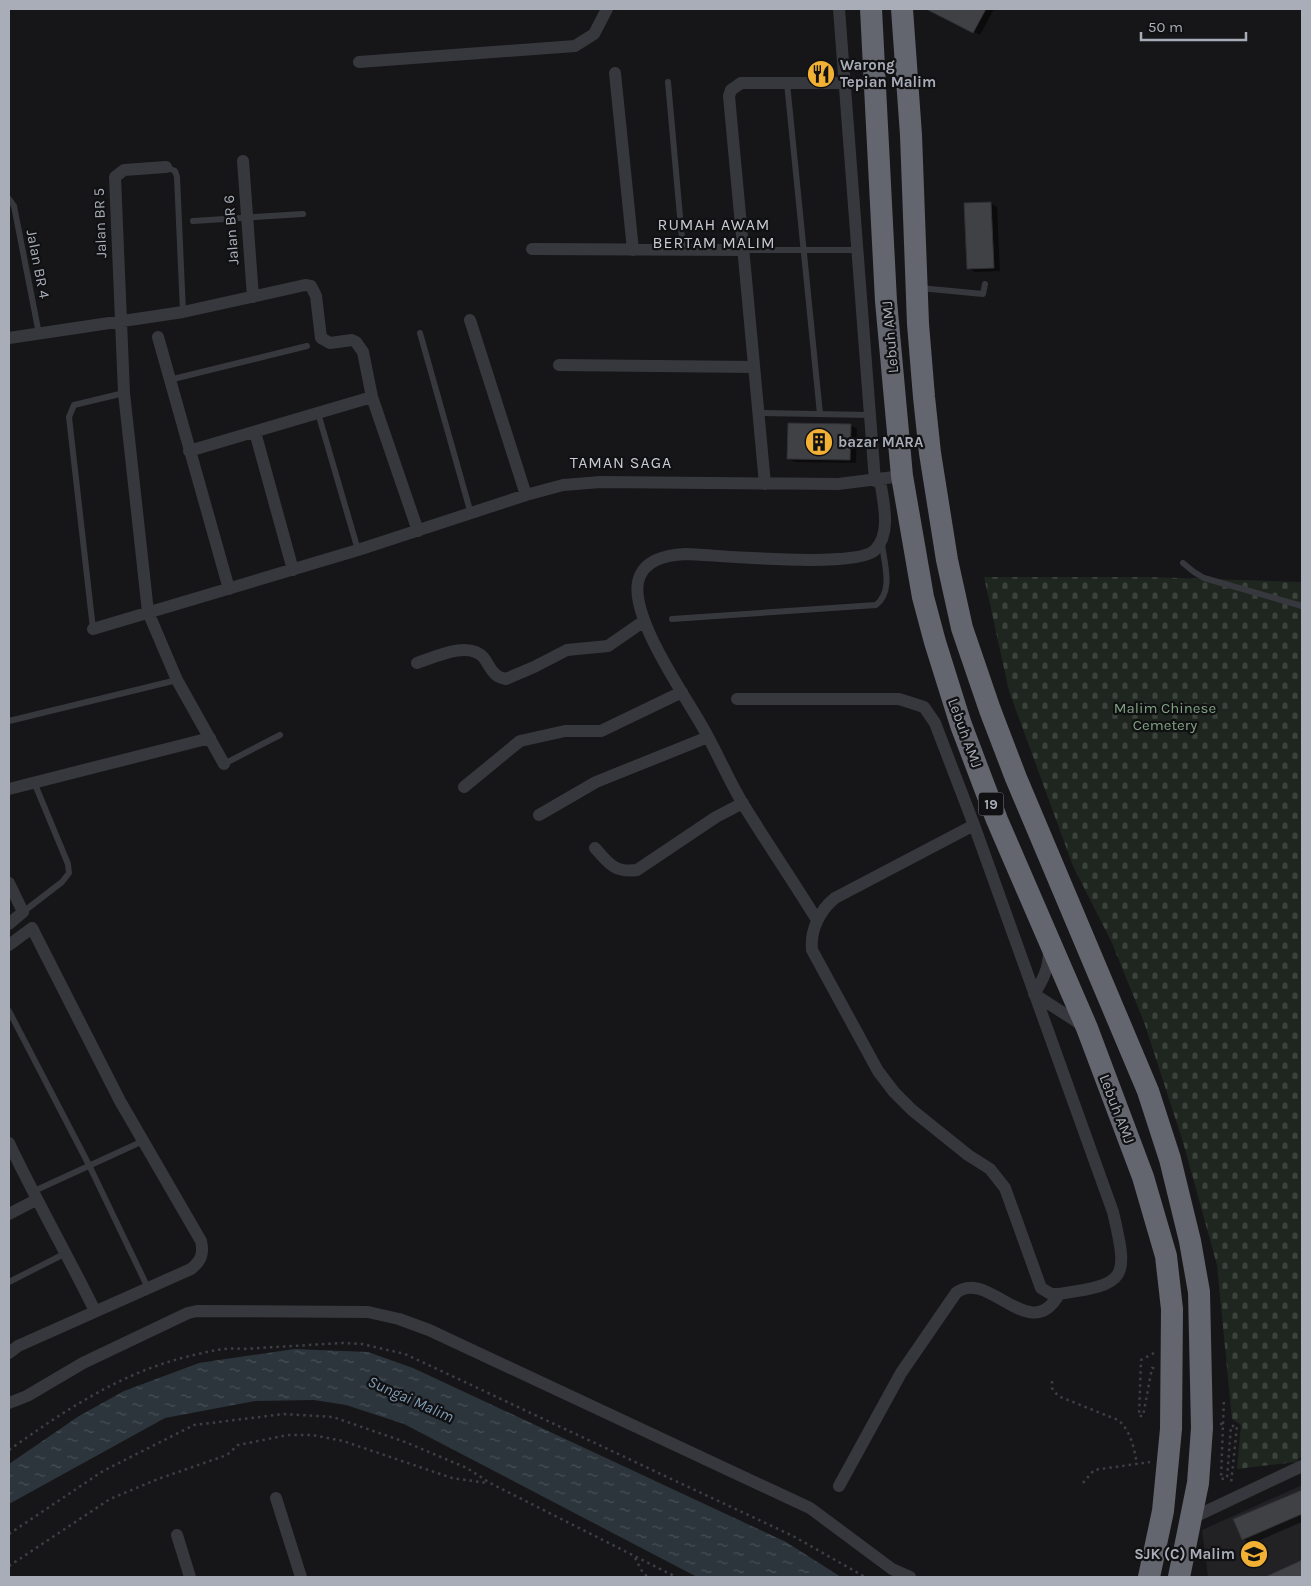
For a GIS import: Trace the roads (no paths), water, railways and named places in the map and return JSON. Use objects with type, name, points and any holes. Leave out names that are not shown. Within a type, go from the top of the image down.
[{"type":"highway","name":"Lebuh AMJ","points":[[869,9],[875,83],[886,301],[886,479],[923,597],[949,690],[997,820],[1087,1028],[1143,1177],[1166,1256],[1172,1309],[1169,1462],[1163,1510],[1148,1577]]},
{"type":"highway","name":"Lebuh AMJ","points":[[902,9],[911,135],[917,288],[930,453],[947,560],[962,628],[1016,778],[1148,1091],[1170,1160],[1186,1225],[1199,1292],[1202,1392],[1198,1483],[1178,1577]]},
{"type":"street","points":[[360,62],[575,46],[594,34],[607,9]]},
{"type":"street","points":[[817,920],[743,803],[644,621],[639,602],[638,582],[643,569],[662,558],[686,554],[794,559],[855,559],[866,556],[875,550],[881,540],[885,522],[886,479],[870,415],[839,9]]},
{"type":"street","points":[[615,73],[632,250]]},
{"type":"street","points":[[765,484],[729,96],[731,90],[741,83],[875,83]]},
{"type":"street","name":"Jalan BR 6","points":[[243,161],[252,297]]},
{"type":"street","name":"Jalan BR 5","points":[[120,322],[115,177],[124,170],[166,167]]},
{"type":"street","points":[[532,249],[744,250]]},
{"type":"street","points":[[9,338],[183,312],[305,285],[311,286],[316,296],[321,338],[330,343],[346,340],[356,342],[366,365],[372,398],[418,531]]},
{"type":"street","points":[[470,320],[526,495]]},
{"type":"street","points":[[120,322],[124,393],[148,612],[177,680],[224,764]]},
{"type":"street","points":[[158,337],[229,589]]},
{"type":"street","points":[[559,365],[754,367]]},
{"type":"street","points":[[189,451],[372,398]]},
{"type":"street","points":[[255,432],[293,570]]},
{"type":"street","points":[[93,629],[358,550],[471,515],[526,495],[581,482],[838,484],[886,479]]},
{"type":"street","points":[[417,663],[453,652],[469,651],[480,655],[494,675],[506,679],[534,668],[567,650],[608,646],[644,621]]},
{"type":"street","points":[[464,787],[520,741],[565,731],[600,731],[682,692]]},
{"type":"street","points":[[737,699],[899,699],[924,707],[934,723],[974,825],[1113,1212],[1121,1254],[1121,1267],[1117,1276],[1110,1284],[1093,1289],[1051,1294],[1041,1288],[1005,1188],[990,1170],[968,1155],[912,1110],[894,1092],[878,1071],[812,950],[811,943],[817,920],[824,907],[835,898],[974,825]]},
{"type":"street","points":[[539,815],[596,782],[708,737]]},
{"type":"street","points":[[9,789],[210,738]]},
{"type":"street","points":[[595,848],[617,870],[625,872],[637,870],[716,817],[743,803]]},
{"type":"street","points":[[9,883],[23,912],[9,924]]},
{"type":"street","points":[[9,945],[32,928],[120,1101],[201,1241],[203,1250],[202,1257],[191,1269],[95,1311],[9,1352]]},
{"type":"street","points":[[1034,994],[1044,980],[1049,962],[1049,940]]},
{"type":"street","points":[[1034,994],[1087,1028]]},
{"type":"street","points":[[9,1144],[34,1196],[66,1253],[95,1311]]},
{"type":"street","points":[[9,1214],[34,1196]]},
{"type":"street","points":[[839,1486],[901,1373],[956,1293],[962,1288],[976,1288],[1029,1313],[1047,1310],[1058,1294]]},
{"type":"street","points":[[9,1403],[27,1396],[92,1359],[188,1313],[197,1311],[379,1313],[429,1330],[810,1508],[892,1568],[910,1577]]},
{"type":"street","points":[[1190,1519],[1302,1466]]},
{"type":"street","points":[[276,1498],[301,1577]]},
{"type":"street","points":[[177,1535],[190,1577]]},
{"type":"lane","points":[[668,82],[683,250]]},
{"type":"lane","points":[[787,83],[820,414]]},
{"type":"lane","points":[[166,167],[174,171],[177,177],[183,312]]},
{"type":"lane","name":"Jalan BR 4","points":[[9,200],[14,206],[39,334]]},
{"type":"lane","points":[[193,222],[303,214]]},
{"type":"lane","points":[[744,250],[858,250]]},
{"type":"lane","points":[[917,288],[983,294],[985,284]]},
{"type":"lane","points":[[420,333],[471,515]]},
{"type":"lane","points":[[169,380],[307,346]]},
{"type":"lane","points":[[93,629],[69,416],[74,405],[124,393]]},
{"type":"lane","points":[[758,412],[870,415]]},
{"type":"lane","points":[[318,413],[358,550]]},
{"type":"lane","points":[[672,619],[876,605],[883,600],[886,592],[881,540]]},
{"type":"lane","points":[[1184,562],[1194,572],[1204,578],[1302,606]]},
{"type":"lane","points":[[9,721],[177,680]]},
{"type":"lane","points":[[224,764],[280,735]]},
{"type":"lane","points":[[23,912],[62,882],[70,870],[34,782]]},
{"type":"lane","points":[[9,1011],[90,1166],[148,1288]]},
{"type":"lane","points":[[34,1196],[142,1141]]},
{"type":"lane","points":[[9,1282],[66,1253]]},
{"type":"water","name":"Sungai Malim","points":[[294,1349],[368,1352],[413,1368],[786,1542],[841,1577],[697,1577],[404,1424],[346,1405],[314,1400],[255,1401],[165,1418],[9,1504],[9,1464],[79,1416],[124,1391],[199,1363]]},
{"type":"place","name":"Warong Tepian Malim","points":[[821,74]]},
{"type":"place","name":"bazar MARA","points":[[819,442]]},
{"type":"place","name":"SJK (C) Malim","points":[[1254,1554]]},
{"type":"district","name":"RUMAH AWAM BERTAM MALIM","points":[[714,233]]},
{"type":"district","name":"TAMAN SAGA","points":[[621,462]]},
{"type":"park label","name":"Malim Chinese Cemetery","points":[[1165,716]]}]
